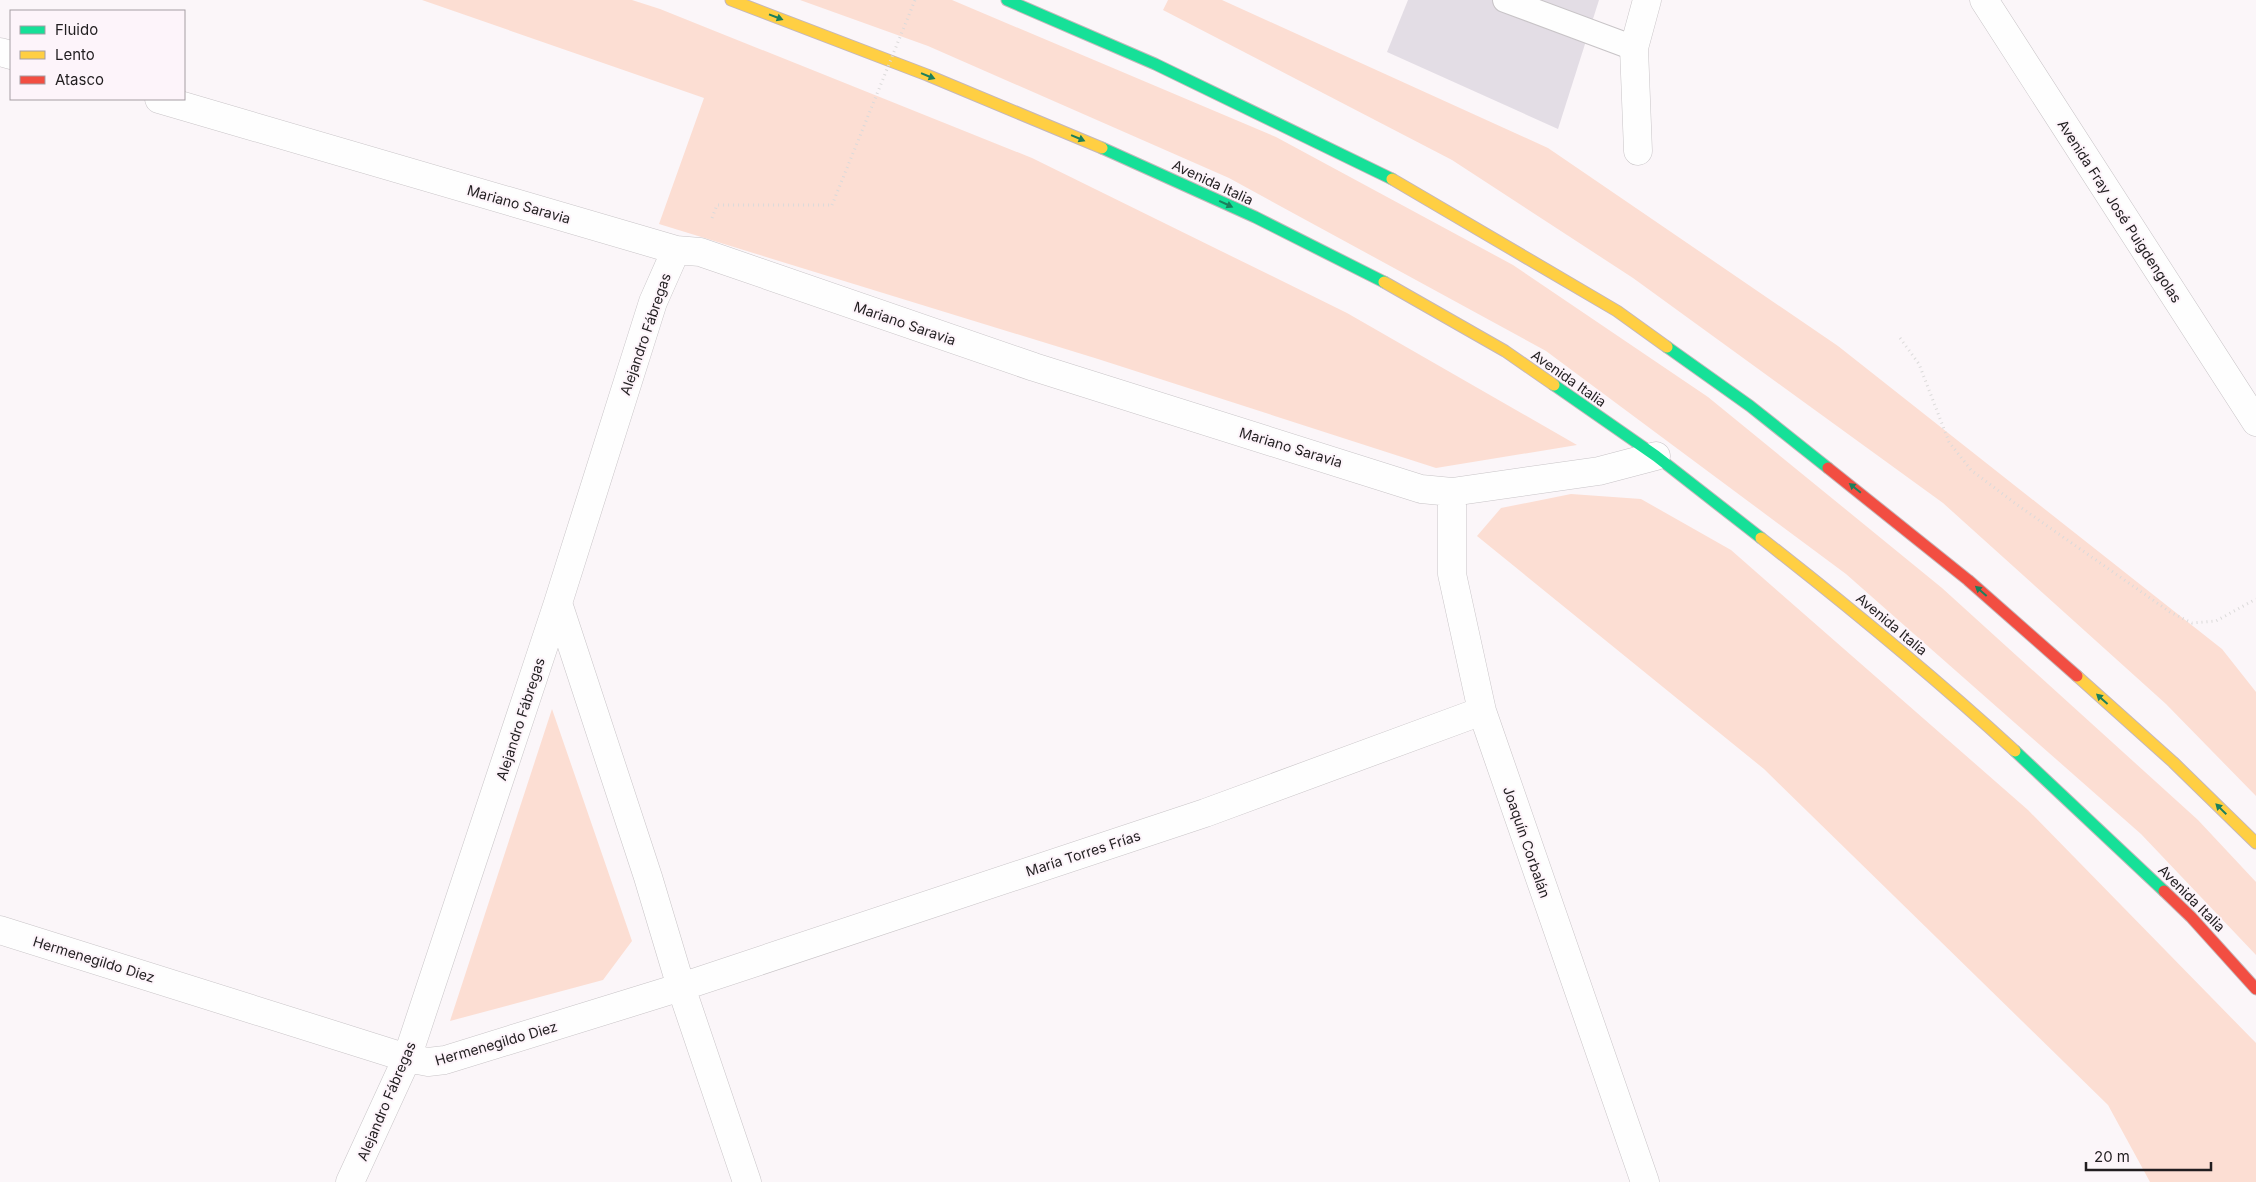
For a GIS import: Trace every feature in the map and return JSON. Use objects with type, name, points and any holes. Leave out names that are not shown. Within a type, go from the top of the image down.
[{"type":"main road","name":"Avenida Italia","points":[[730,0],[936,79],[1128,159],[1263,222],[1405,293],[1505,351],[1656,456],[1843,602],[1968,707],[2078,808],[2191,917],[2256,989]]},
{"type":"main road","points":[[1007,0],[1155,64],[1408,187],[1618,311],[1750,406],[1968,580],[2173,762],[2256,843]]},
{"type":"street","points":[[1638,151],[1634,48],[1647,0]]},
{"type":"street","name":"Avenida Fray José Puigdengolas","points":[[1984,0],[2256,422]]},
{"type":"street","name":"Mariano Saravia","points":[[162,100],[688,251],[1034,367],[1421,489],[1452,492],[1599,471],[1656,456]]},
{"type":"street","name":"Alejandro Fábregas","points":[[350,1182],[407,1058],[558,603],[653,302],[688,251]]},
{"type":"street","name":"Joaquín Corbalán","points":[[1452,492],[1452,574],[1482,711],[1645,1182]]},
{"type":"street","points":[[558,603],[648,877],[681,988],[747,1182]]},
{"type":"street","name":"María Torres Frías","points":[[681,988],[1205,813],[1482,711]]},
{"type":"street","name":"Hermenegildo Diez","points":[[0,930],[407,1058],[428,1062],[445,1060],[681,988]]},
{"type":"lane","points":[[1505,0],[1634,48]]},
{"type":"path","points":[[688,251],[717,205],[832,205],[915,0]]},
{"type":"path","points":[[1900,338],[1919,364],[1949,442],[1971,470],[2016,504],[2170,612],[2192,623],[2216,621],[2256,599]]},
{"type":"shaded area","points":[[422,0],[632,0],[660,9],[1032,158],[1347,313],[1577,445],[1436,468],[1098,359],[659,224],[704,98]]},
{"type":"shaded area","points":[[800,0],[952,0],[1276,137],[1513,265],[1708,397],[1942,588],[2198,820],[2256,882],[2256,955],[2141,834],[1846,574],[1546,351],[1229,178],[928,46]]},
{"type":"shaded area","points":[[1168,0],[1222,0],[1548,148],[1838,346],[2222,649],[2256,692],[2256,796],[2166,704],[1943,503],[1633,278],[1452,160],[1163,10]]},
{"type":"shaded area","points":[[1571,494],[1641,499],[1731,550],[2028,810],[2256,1043],[2256,1182],[2150,1182],[2108,1105],[1764,769],[1477,536],[1501,508]]},
{"type":"shaded area","points":[[552,709],[632,941],[603,980],[450,1021]]},
{"type":"building","points":[[1408,0],[1599,0],[1558,129],[1387,52]]},
{"type":"traffic: fast","points":[[1007,0],[1155,64],[1392,179]]},
{"type":"traffic: fast","points":[[1102,148],[1255,217],[1384,282]]},
{"type":"traffic: fast","points":[[1667,347],[1750,406],[1828,468]]},
{"type":"traffic: fast","points":[[1554,385],[1656,456],[1761,538]]},
{"type":"traffic: fast","points":[[2015,751],[2164,891]]},
{"type":"traffic: slow","points":[[731,0],[927,75],[1102,148]]},
{"type":"traffic: slow","points":[[1392,179],[1617,311],[1667,347]]},
{"type":"traffic: slow","points":[[1384,282],[1505,351],[1554,385]]},
{"type":"traffic: slow","points":[[1761,538],[1890,642],[2015,751]]},
{"type":"traffic: slow","points":[[2077,676],[2173,762],[2256,843]]},
{"type":"traffic: jam","points":[[1828,468],[1968,580],[2077,676]]},
{"type":"traffic: jam","points":[[2164,891],[2191,917],[2256,989]]}]
